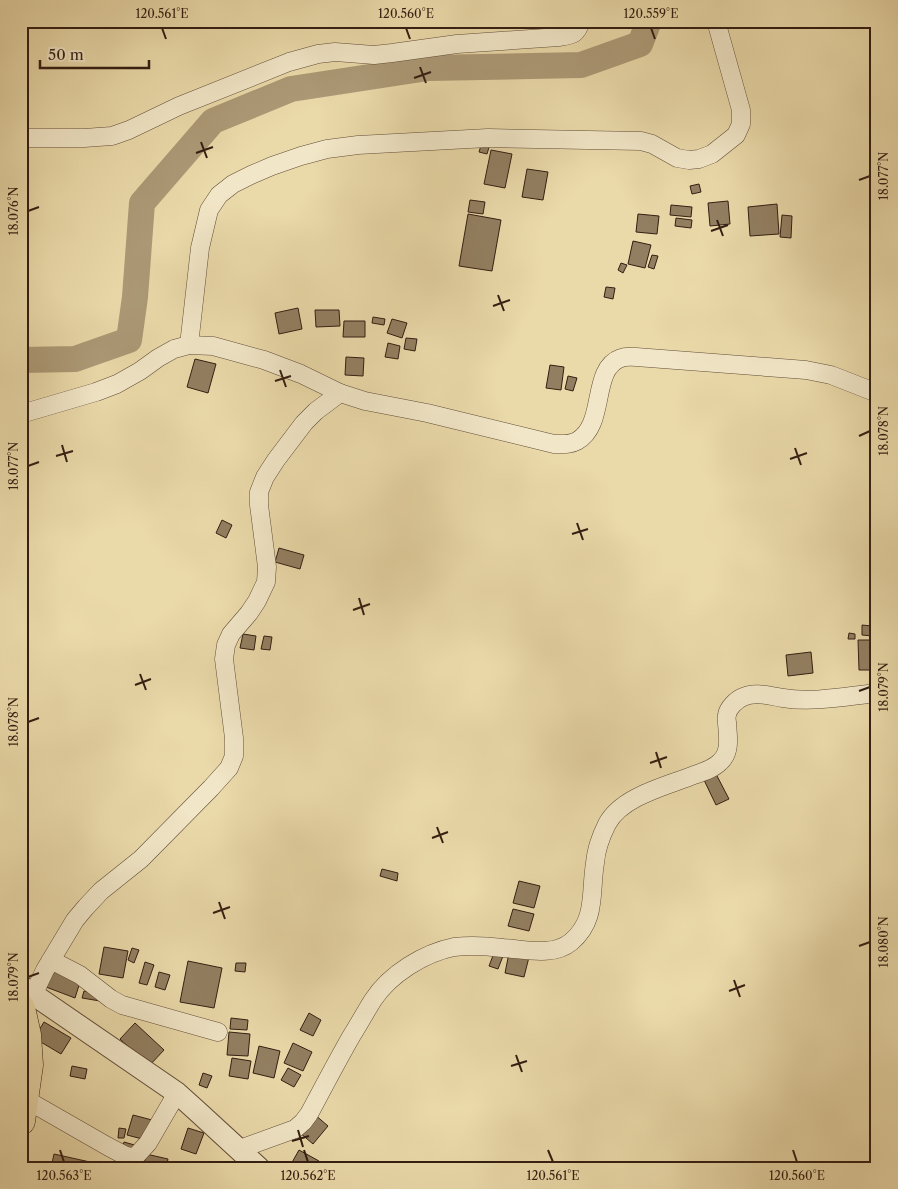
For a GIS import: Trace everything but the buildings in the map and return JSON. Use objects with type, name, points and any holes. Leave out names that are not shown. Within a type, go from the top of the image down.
[{"type":"highway","points":[[23,1110],[29,1065],[25,996]]},
{"type":"street","points":[[21,138],[112,136],[179,106],[280,65],[318,54],[335,52],[392,53],[456,44],[559,37],[576,32],[581,21]]},
{"type":"street","points":[[188,346],[200,248],[209,210],[219,195],[233,184],[272,166],[327,149],[358,145],[488,138],[641,141],[652,144],[677,158],[699,159],[712,154],[736,135],[741,124],[741,110],[737,92],[716,21]]},
{"type":"street","points":[[21,414],[117,384],[174,349],[188,346],[213,346],[264,360],[301,374],[340,394],[364,401],[427,413],[554,444],[567,444],[577,440],[586,433],[592,422],[604,376],[614,360],[623,356],[806,370],[831,375],[877,392]]},
{"type":"street","points":[[259,1168],[177,1093],[25,996],[45,970],[86,907],[101,891],[141,858],[229,768],[234,756],[234,738],[224,659],[226,645],[231,634],[257,601],[266,582],[267,567],[259,492],[276,460],[304,423],[316,411],[340,394]]},
{"type":"street","points":[[240,1149],[284,1134],[295,1129],[303,1122],[374,999],[388,983],[414,962],[454,948],[479,946],[546,951],[557,949],[569,943],[581,932],[589,917],[593,898],[594,863],[599,842],[607,823],[618,809],[636,797],[708,770],[720,763],[726,754],[728,742],[727,715],[732,705],[742,698],[754,694],[804,700],[877,693]]},
{"type":"street","points":[[51,960],[80,975],[111,999],[122,1004],[218,1032]]},
{"type":"street","points":[[23,1110],[130,1157],[136,1156],[148,1144],[177,1093]]},
{"type":"waterway","points":[[21,360],[75,359],[129,340],[135,297],[142,203],[213,121],[291,89],[428,68],[581,65],[640,44],[649,21]]}]
